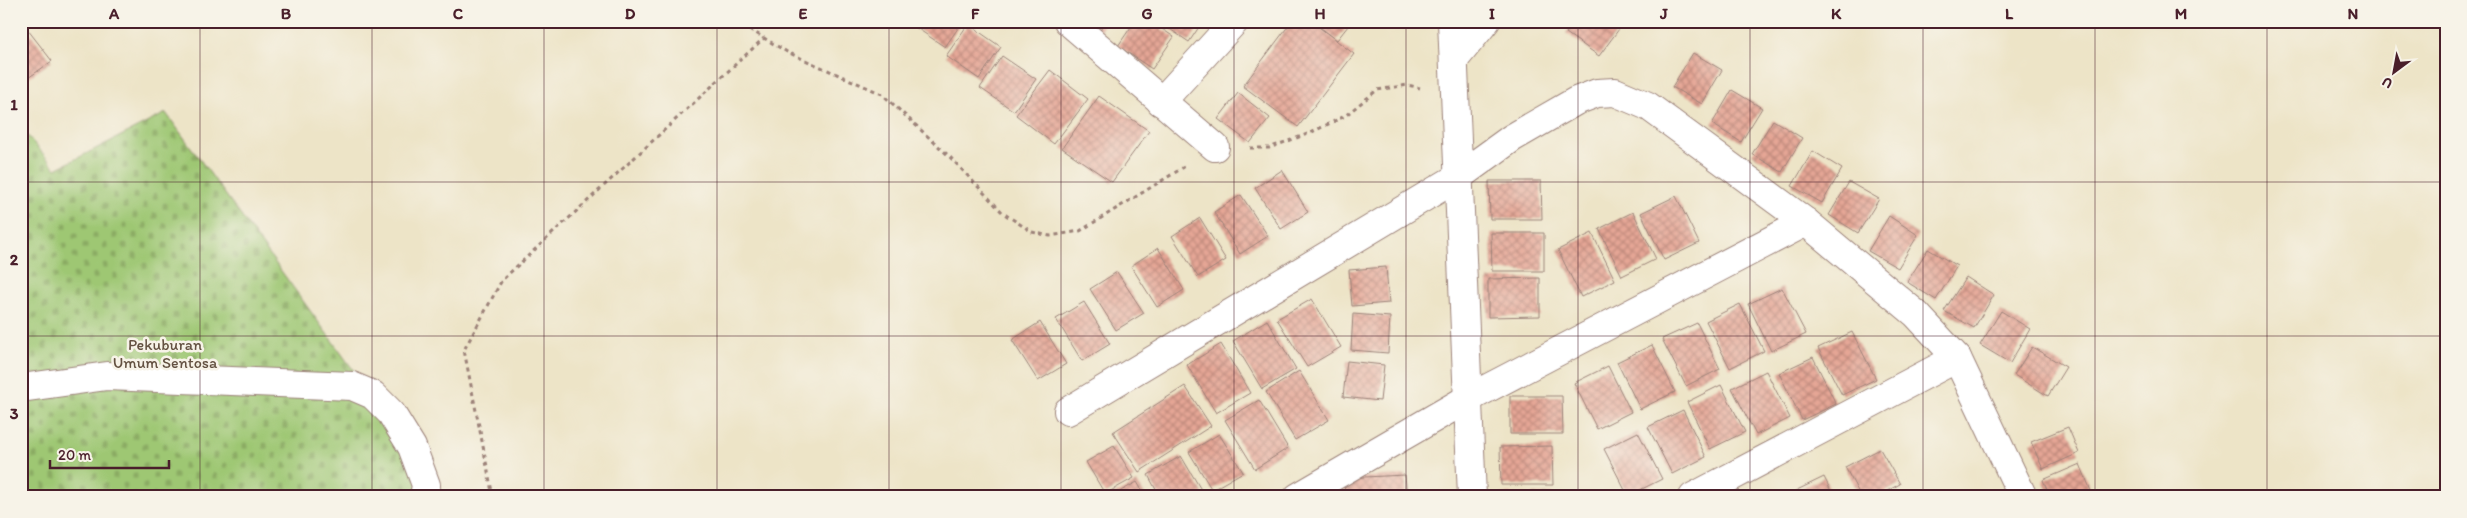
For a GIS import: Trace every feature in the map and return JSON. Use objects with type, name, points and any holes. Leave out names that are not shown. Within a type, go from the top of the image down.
[{"type":"street","points":[[1068,21],[1214,147]]},
{"type":"street","points":[[1161,102],[1234,21]]},
{"type":"street","points":[[1452,21],[1472,497]]},
{"type":"street","points":[[1454,60],[1486,21]]},
{"type":"street","points":[[1068,411],[1458,177],[1512,138],[1576,101],[1598,93],[1615,92],[1648,106],[1806,222],[1916,314],[1957,358],[2024,497]]},
{"type":"street","points":[[1298,497],[1467,399],[1806,222]]},
{"type":"street","points":[[1693,497],[1957,358]]},
{"type":"street","points":[[21,388],[107,376],[352,386],[373,395],[391,413],[412,447],[426,485],[424,497]]},
{"type":"path","points":[[736,21],[787,52],[882,94],[949,156],[1003,213],[1032,232],[1050,236],[1080,231],[1214,147],[1270,148],[1310,133],[1345,116],[1377,90],[1408,85],[1432,91],[1456,92]]},
{"type":"path","points":[[493,497],[464,350],[502,280],[764,38]]},
{"type":"green space","name":"Pekuburan Umum Sentosa","points":[[166,113],[446,497],[21,497],[21,128],[56,169]]},
{"type":"building","points":[[21,21],[52,61],[21,83]]},
{"type":"building","points":[[914,21],[963,21],[945,47],[912,25]]},
{"type":"building","points":[[1083,21],[1106,21],[1099,32]]},
{"type":"building","points":[[1135,21],[1150,21],[1174,37],[1152,69],[1118,46]]},
{"type":"building","points":[[1158,21],[1203,21],[1189,42]]},
{"type":"building","points":[[1292,21],[1311,21],[1354,54],[1298,127],[1243,86]]},
{"type":"building","points":[[1312,21],[1352,21],[1337,40]]},
{"type":"building","points":[[1575,21],[1617,21],[1622,25],[1599,56],[1566,33]]},
{"type":"building","points":[[968,24],[1001,47],[979,79],[946,56]]},
{"type":"building","points":[[1693,53],[1722,70],[1702,104],[1672,87]]},
{"type":"building","points":[[1002,56],[1036,79],[1014,111],[980,88]]},
{"type":"building","points":[[1050,70],[1088,99],[1054,144],[1016,115]]},
{"type":"building","points":[[1732,90],[1762,108],[1741,142],[1712,124]]},
{"type":"building","points":[[1238,93],[1270,118],[1250,143],[1218,119]]},
{"type":"building","points":[[1099,96],[1149,131],[1112,182],[1062,148]]},
{"type":"building","points":[[1773,120],[1802,138],[1782,172],[1752,154]]},
{"type":"building","points":[[1813,151],[1842,169],[1822,203],[1792,186]]},
{"type":"building","points":[[1282,170],[1308,212],[1281,229],[1255,188]]},
{"type":"building","points":[[1489,181],[1541,181],[1542,219],[1490,219]]},
{"type":"building","points":[[1849,182],[1879,199],[1858,233],[1829,215]]},
{"type":"building","points":[[1241,195],[1268,236],[1240,254],[1214,212]]},
{"type":"building","points":[[1676,196],[1699,243],[1664,260],[1641,213]]},
{"type":"building","points":[[1633,212],[1656,259],[1622,276],[1599,229]]},
{"type":"building","points":[[1889,216],[1918,235],[1898,268],[1868,251]]},
{"type":"building","points":[[1200,218],[1226,260],[1198,277],[1172,236]]},
{"type":"building","points":[[1491,233],[1544,233],[1544,271],[1492,271]]},
{"type":"building","points":[[1592,233],[1615,280],[1581,297],[1558,250]]},
{"type":"building","points":[[1158,248],[1184,290],[1157,307],[1131,266]]},
{"type":"building","points":[[1928,249],[1957,266],[1936,300],[1907,282]]},
{"type":"building","points":[[1386,267],[1389,303],[1352,306],[1349,270]]},
{"type":"building","points":[[1117,272],[1144,313],[1116,330],[1090,289]]},
{"type":"building","points":[[1966,277],[1994,295],[1974,328],[1944,311]]},
{"type":"building","points":[[1540,278],[1540,316],[1488,317],[1488,279]]},
{"type":"building","points":[[1782,288],[1806,334],[1771,351],[1748,304]]},
{"type":"building","points":[[1312,299],[1341,347],[1307,367],[1277,319]]},
{"type":"building","points":[[1084,302],[1110,344],[1082,361],[1056,319]]},
{"type":"building","points":[[1740,304],[1764,351],[1730,368],[1706,321]]},
{"type":"building","points":[[2001,311],[2030,329],[2010,363],[1980,345]]},
{"type":"building","points":[[1353,314],[1390,317],[1388,353],[1351,350]]},
{"type":"building","points":[[1267,320],[1296,369],[1262,389],[1233,341]]},
{"type":"building","points":[[1040,322],[1066,364],[1038,381],[1012,340]]},
{"type":"building","points":[[1697,323],[1720,369],[1686,386],[1662,339]]},
{"type":"building","points":[[1852,332],[1876,379],[1842,395],[1818,348]]},
{"type":"building","points":[[1221,344],[1250,393],[1216,413],[1187,365]]},
{"type":"building","points":[[1652,345],[1675,392],[1640,409],[1617,362]]},
{"type":"building","points":[[2032,347],[2066,367],[2048,396],[2014,375]]},
{"type":"building","points":[[1813,357],[1836,404],[1802,420],[1779,373]]},
{"type":"building","points":[[1347,361],[1384,365],[1380,401],[1343,397]]},
{"type":"building","points":[[1608,366],[1631,412],[1597,429],[1574,383]]},
{"type":"building","points":[[1299,371],[1329,420],[1295,440],[1266,392]]},
{"type":"building","points":[[1766,371],[1790,418],[1756,435],[1732,388]]},
{"type":"building","points":[[1721,385],[1745,432],[1710,449],[1687,402]]},
{"type":"building","points":[[1185,386],[1211,426],[1139,472],[1113,432]]},
{"type":"building","points":[[1510,396],[1562,396],[1563,434],[1510,434]]},
{"type":"building","points":[[1259,400],[1288,448],[1255,469],[1225,420]]},
{"type":"building","points":[[1683,410],[1706,457],[1672,474],[1648,427]]},
{"type":"building","points":[[2068,427],[2079,453],[2043,469],[2031,442]]},
{"type":"building","points":[[1638,432],[1662,479],[1628,496],[1604,449]]},
{"type":"building","points":[[1219,434],[1243,472],[1212,490],[1189,452]]},
{"type":"building","points":[[1114,446],[1134,478],[1105,494],[1086,462]]},
{"type":"building","points":[[1552,446],[1553,485],[1501,485],[1500,447]]},
{"type":"building","points":[[1880,449],[1900,484],[1876,497],[1861,497],[1845,467]]},
{"type":"building","points":[[1181,456],[1203,493],[1198,497],[1160,497],[1148,475]]},
{"type":"building","points":[[2080,464],[2091,491],[2078,497],[2050,497],[2043,480]]},
{"type":"building","points":[[1405,475],[1407,497],[1345,497],[1344,478]]},
{"type":"building","points":[[1824,477],[1834,497],[1798,497],[1795,491]]},
{"type":"building","points":[[1137,482],[1146,497],[1110,497]]},
{"type":"building","points":[[1501,494],[1553,494],[1553,497],[1501,497]]}]
